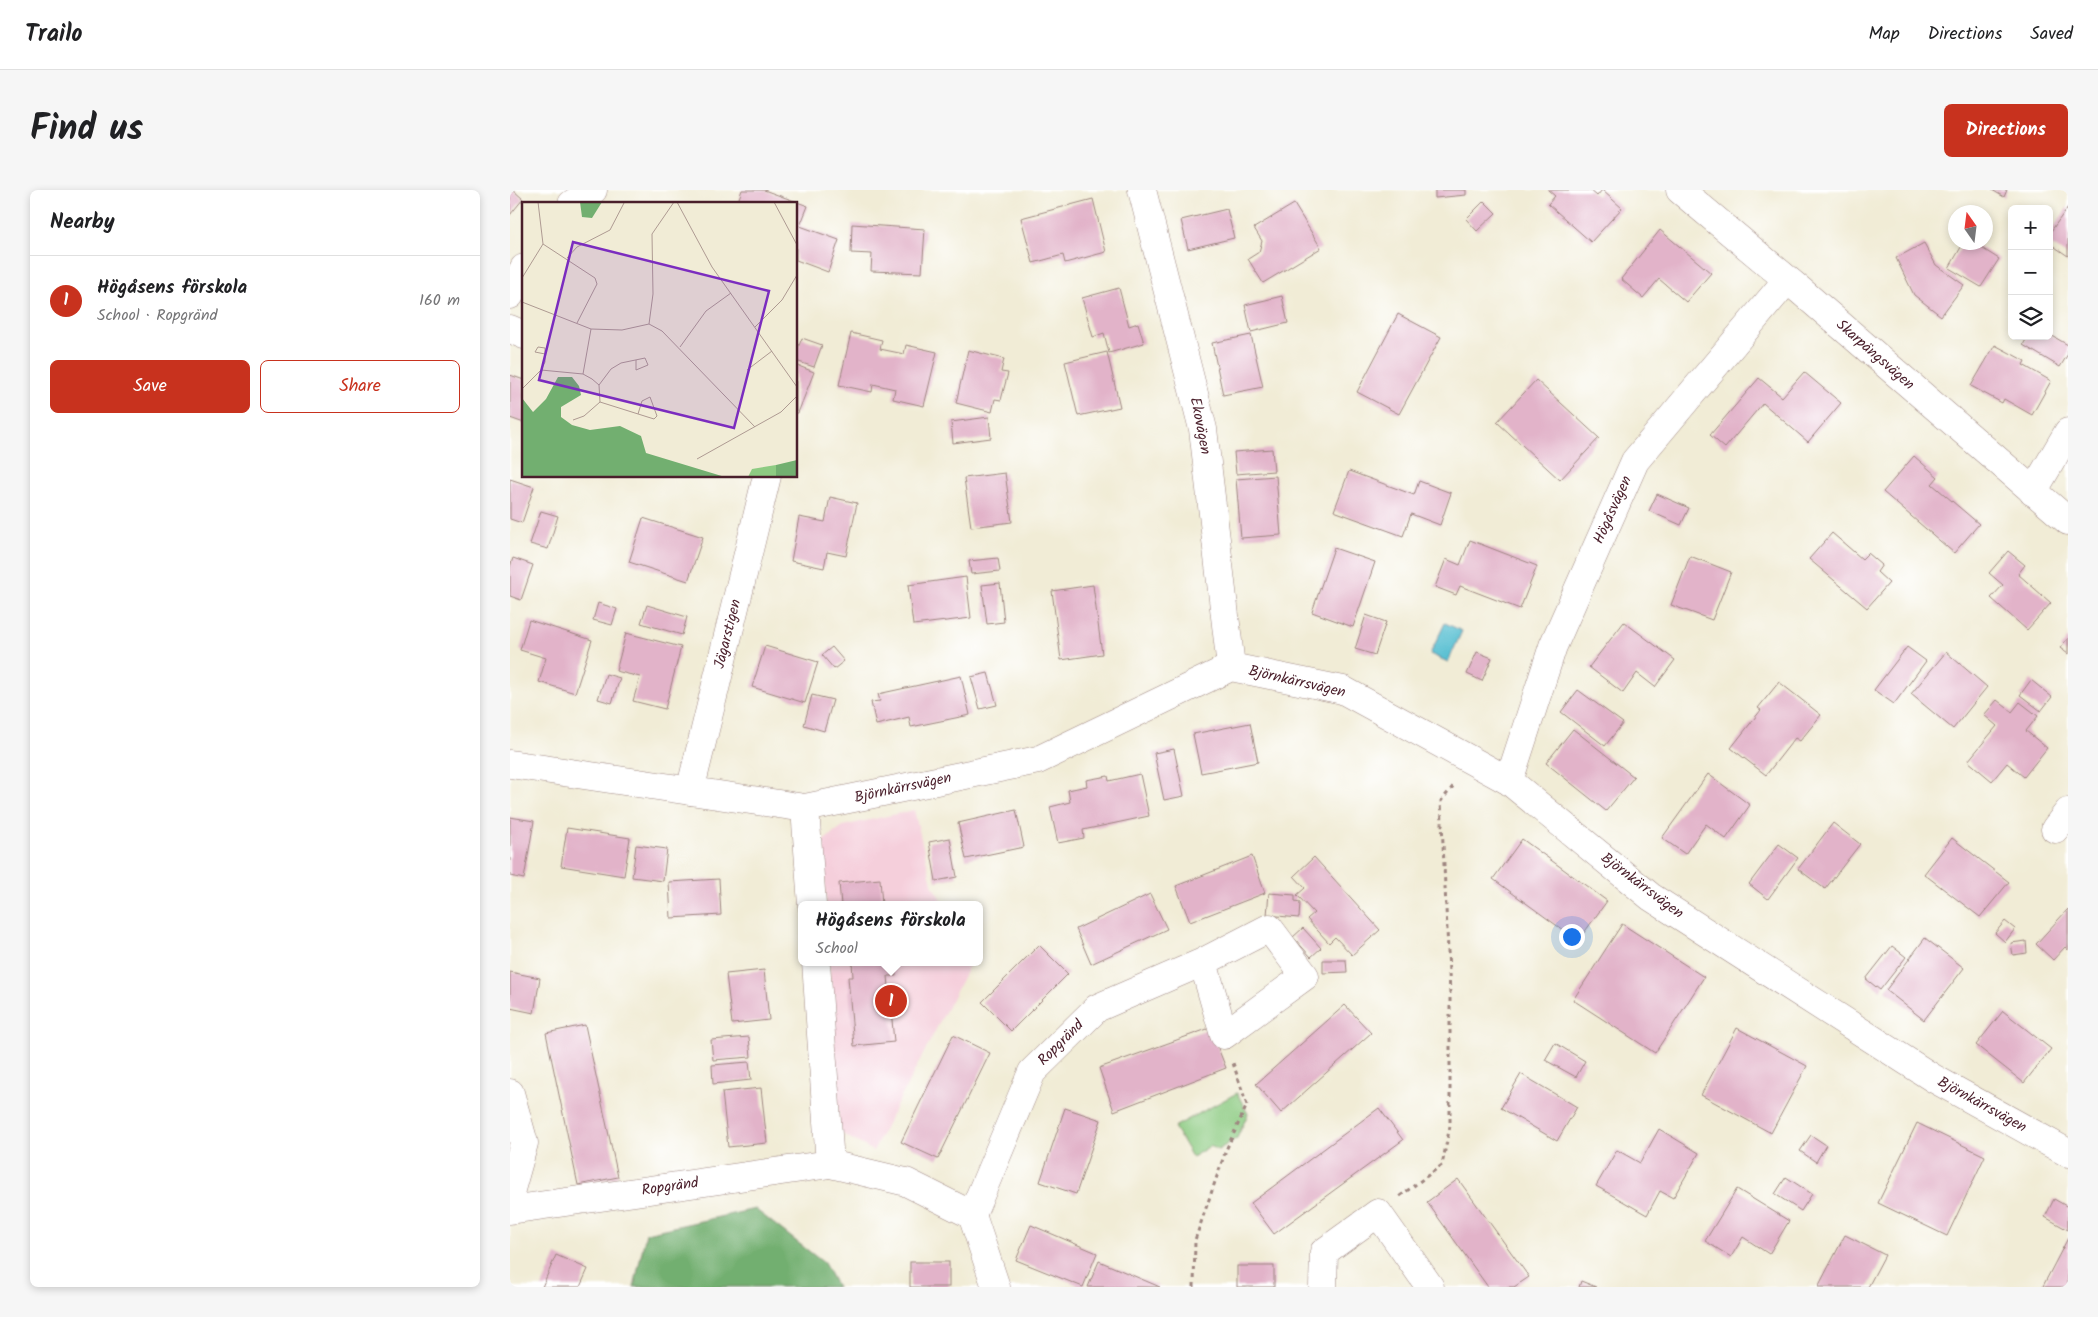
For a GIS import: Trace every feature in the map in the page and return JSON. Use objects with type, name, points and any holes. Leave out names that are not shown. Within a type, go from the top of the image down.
[{"type":"street","points":[[575,202],[593,190]]},
{"type":"street","name":"Ekovägen","points":[[1142,190],[1203,429],[1231,667]]},
{"type":"street","name":"Skarpängsvägen","points":[[1680,190],[2068,521]]},
{"type":"street","points":[[510,295],[522,272]]},
{"type":"street","name":"Högåsvägen","points":[[1509,781],[1553,646],[1635,461],[1787,280]]},
{"type":"street","points":[[510,329],[522,334]]},
{"type":"street","points":[[2033,492],[2068,432]]},
{"type":"street","name":"Jägarstigen","points":[[690,792],[767,478]]},
{"type":"street","name":"Björnkärrsvägen","points":[[510,764],[805,808],[1038,760],[1231,667],[1343,690],[1509,781],[1651,897],[1933,1078],[2068,1153]]},
{"type":"street","points":[[805,808],[812,901]]},
{"type":"street","name":"Ropgränd","points":[[510,1210],[830,1164],[906,1182],[972,1215],[1032,1072],[1097,1008],[1202,962],[1269,928],[1305,976],[1224,1035]]},
{"type":"street","points":[[1202,962],[1224,1035]]},
{"type":"street","points":[[816,966],[830,1164]]},
{"type":"street","points":[[510,1093],[524,1143],[510,1193]]},
{"type":"street","points":[[1323,1287],[1324,1252],[1378,1213],[1430,1287]]},
{"type":"street","points":[[972,1215],[996,1287]]},
{"type":"path","points":[[1378,1213],[1442,1165],[1450,1126],[1450,1004],[1441,801],[1472,761]]},
{"type":"path","points":[[1194,1287],[1194,1240],[1226,1150],[1247,1105],[1224,1035]]},
{"type":"shaded area","points":[[914,810],[933,887],[942,901],[826,901],[823,841],[843,826]]},
{"type":"shaded area","points":[[829,966],[969,966],[873,1151],[839,1132]]},
{"type":"green space","points":[[1237,1093],[1248,1114],[1237,1138],[1218,1150],[1210,1146],[1192,1157],[1174,1127]]},
{"type":"green space","points":[[755,1209],[824,1263],[837,1287],[634,1287],[646,1233]]},
{"type":"water","points":[[1445,623],[1462,631],[1448,662],[1430,654]]},
{"type":"building","points":[[510,190],[513,190],[523,199],[510,215]]},
{"type":"building","points":[[742,190],[764,190],[797,202],[738,202]]},
{"type":"building","points":[[1435,190],[1466,190],[1466,195],[1435,198]]},
{"type":"building","points":[[1548,190],[1590,190],[1597,196],[1602,190],[1622,208],[1591,242],[1548,204],[1555,196]]},
{"type":"building","points":[[1992,190],[2007,190],[2004,197]]},
{"type":"building","points":[[1093,199],[1106,252],[1065,263],[1063,255],[1033,263],[1021,218]]},
{"type":"building","points":[[1484,201],[1496,213],[1477,231],[1466,219]]},
{"type":"building","points":[[798,202],[808,206],[800,226],[839,240],[828,272],[798,261]]},
{"type":"building","points":[[1294,204],[1321,248],[1263,283],[1248,259],[1259,252],[1262,241],[1254,228]]},
{"type":"building","points":[[2068,207],[2068,256],[2053,246],[2053,228]]},
{"type":"building","points":[[1227,209],[1234,238],[1188,249],[1181,220]]},
{"type":"building","points":[[852,224],[925,229],[922,273],[871,271],[872,254],[851,253]]},
{"type":"building","points":[[1660,230],[1711,273],[1686,302],[1659,279],[1643,298],[1621,279]]},
{"type":"building","points":[[1924,243],[1936,265],[1964,285],[1941,316],[1914,295],[1896,258]]},
{"type":"building","points":[[1959,250],[1985,250],[1999,259],[1981,287],[1949,268]]},
{"type":"building","points":[[1119,288],[1129,326],[1138,323],[1144,343],[1109,353],[1104,333],[1093,337],[1082,298]]},
{"type":"building","points":[[1282,296],[1288,323],[1251,332],[1245,305]]},
{"type":"building","points":[[1398,314],[1441,337],[1399,414],[1357,392]]},
{"type":"building","points":[[851,333],[882,340],[880,349],[904,354],[906,345],[937,352],[924,406],[893,399],[895,389],[873,384],[872,392],[839,385]]},
{"type":"building","points":[[1251,335],[1263,387],[1223,395],[1212,343]]},
{"type":"building","points":[[2053,336],[2068,345],[2068,354],[2060,367],[2023,345],[2026,340],[2053,340]]},
{"type":"building","points":[[802,338],[822,345],[814,367],[798,362],[798,348]]},
{"type":"building","points":[[1995,345],[2025,361],[2023,365],[2051,381],[2032,415],[2004,399],[2002,403],[1971,386]]},
{"type":"building","points":[[968,350],[1004,359],[1001,372],[1008,373],[1001,400],[995,399],[992,412],[956,403]]},
{"type":"building","points":[[1107,352],[1120,407],[1078,416],[1065,362]]},
{"type":"building","points":[[798,366],[814,372],[798,413]]},
{"type":"building","points":[[1804,372],[1841,403],[1808,442],[1763,403],[1725,448],[1710,435],[1759,378],[1782,397]]},
{"type":"building","points":[[510,375],[522,379],[522,422],[510,418]]},
{"type":"building","points":[[1536,380],[1599,438],[1560,480],[1497,422]]},
{"type":"building","points":[[989,417],[991,438],[953,443],[951,422]]},
{"type":"building","points":[[1272,449],[1274,471],[1236,474],[1234,452]]},
{"type":"building","points":[[1914,456],[1938,477],[1932,484],[1979,524],[1954,553],[1883,492]]},
{"type":"building","points":[[1349,471],[1414,495],[1419,481],[1451,493],[1440,525],[1411,514],[1403,536],[1334,511]]},
{"type":"building","points":[[1005,473],[1012,522],[971,527],[964,478]]},
{"type":"building","points":[[1276,476],[1281,535],[1241,538],[1236,479]]},
{"type":"building","points":[[510,479],[534,487],[522,523],[510,519]]},
{"type":"building","points":[[1657,494],[1689,508],[1681,525],[1649,511]]},
{"type":"building","points":[[830,497],[857,503],[846,556],[827,552],[824,568],[791,561],[799,517],[825,522]]},
{"type":"building","points":[[541,511],[558,516],[548,549],[530,544]]},
{"type":"building","points":[[643,518],[703,537],[688,581],[629,562]]},
{"type":"building","points":[[1832,533],[1862,559],[1868,553],[1882,565],[1877,572],[1889,583],[1867,608],[1809,559]]},
{"type":"building","points":[[1470,540],[1537,566],[1520,609],[1460,586],[1456,595],[1435,587],[1446,559],[1460,565]]},
{"type":"building","points":[[1334,548],[1375,562],[1353,627],[1312,612]]},
{"type":"building","points":[[2008,551],[2025,565],[2018,574],[2051,603],[2027,630],[1991,598],[2003,585],[1989,573]]},
{"type":"building","points":[[1690,556],[1731,572],[1712,620],[1671,605]]},
{"type":"building","points":[[513,558],[533,565],[521,600],[510,596],[510,567]]},
{"type":"building","points":[[998,558],[1000,571],[971,574],[969,561]]},
{"type":"building","points":[[966,577],[971,618],[913,625],[908,585]]},
{"type":"building","points":[[1000,583],[1004,622],[987,624],[982,585]]},
{"type":"building","points":[[1093,585],[1102,654],[1061,660],[1052,591]]},
{"type":"building","points":[[598,603],[617,609],[612,625],[593,620]]},
{"type":"building","points":[[647,605],[687,617],[682,635],[641,623]]},
{"type":"building","points":[[1366,615],[1386,622],[1375,655],[1355,649]]},
{"type":"building","points":[[529,620],[592,640],[575,693],[539,682],[546,658],[520,650]]},
{"type":"building","points":[[1624,622],[1675,660],[1655,687],[1637,673],[1623,693],[1589,667]]},
{"type":"building","points":[[626,633],[681,647],[665,709],[633,701],[640,677],[616,671]]},
{"type":"building","points":[[2068,638],[2068,654],[2060,648]]},
{"type":"building","points":[[765,646],[818,662],[805,703],[752,687]]},
{"type":"building","points":[[832,647],[844,661],[834,669],[822,655]]},
{"type":"building","points":[[1907,647],[1926,661],[1894,704],[1874,690]]},
{"type":"building","points":[[1477,652],[1492,658],[1482,681],[1467,674]]},
{"type":"building","points":[[1946,652],[1987,687],[1953,729],[1911,694]]},
{"type":"building","points":[[988,673],[997,705],[980,709],[971,677]]},
{"type":"building","points":[[606,674],[620,678],[612,703],[598,699]]},
{"type":"building","points":[[961,676],[970,715],[911,727],[909,717],[876,725],[871,702],[880,701],[878,694]]},
{"type":"building","points":[[2031,680],[2052,697],[2041,711],[2020,695]]},
{"type":"building","points":[[1779,682],[1821,715],[1800,741],[1795,738],[1766,775],[1731,748],[1761,710],[1758,708]]},
{"type":"building","points":[[1578,690],[1623,723],[1605,746],[1561,712]]},
{"type":"building","points":[[812,695],[833,700],[824,731],[804,725]]},
{"type":"building","points":[[1997,700],[2012,712],[2020,702],[2038,716],[2026,731],[2047,748],[2024,777],[2007,763],[1992,781],[1968,761],[1997,726],[1984,715]]},
{"type":"building","points":[[1250,723],[1258,762],[1201,773],[1193,734]]},
{"type":"building","points":[[1573,729],[1634,777],[1606,811],[1546,763]]},
{"type":"building","points":[[1174,749],[1184,796],[1164,800],[1154,753]]},
{"type":"building","points":[[1140,774],[1149,816],[1083,830],[1084,838],[1058,843],[1050,807],[1070,802],[1068,790],[1087,786],[1086,780],[1108,776],[1109,781]]},
{"type":"building","points":[[1708,774],[1750,805],[1726,839],[1706,824],[1685,854],[1662,838]]},
{"type":"building","points":[[1016,810],[1024,847],[966,859],[958,823]]},
{"type":"building","points":[[510,817],[534,821],[524,879],[510,876]]},
{"type":"building","points":[[1833,823],[1860,844],[1825,889],[1798,869]]},
{"type":"building","points":[[567,828],[630,838],[624,876],[561,866]]},
{"type":"building","points":[[950,838],[957,877],[936,881],[929,842]]},
{"type":"building","points":[[1952,838],[2009,882],[1980,917],[1924,874]]},
{"type":"building","points":[[1522,839],[1607,901],[1578,941],[1493,879]]},
{"type":"building","points":[[1779,844],[1798,858],[1768,899],[1749,884]]},
{"type":"building","points":[[636,845],[667,849],[663,881],[632,877]]},
{"type":"building","points":[[1252,856],[1265,893],[1190,922],[1176,886]]},
{"type":"building","points":[[1314,857],[1380,930],[1352,955],[1335,937],[1329,943],[1307,919],[1314,913],[1297,895],[1305,888],[1294,876]]},
{"type":"building","points":[[719,879],[721,915],[671,918],[669,882]]},
{"type":"building","points":[[880,879],[882,901],[841,901],[839,883]]},
{"type":"building","points":[[1269,893],[1295,895],[1295,901],[1300,902],[1299,918],[1267,915]]},
{"type":"building","points":[[1150,894],[1167,929],[1091,964],[1076,929]]},
{"type":"building","points":[[2068,909],[2068,950],[2065,947],[2053,960],[2036,944]]},
{"type":"building","points":[[2005,921],[2015,929],[2005,942],[1995,933]]},
{"type":"building","points":[[1622,924],[1704,977],[1655,1053],[1573,1000]]},
{"type":"building","points":[[1303,928],[1321,948],[1311,957],[1293,937]]},
{"type":"building","points":[[1925,938],[1964,968],[1924,1020],[1886,990]]},
{"type":"building","points":[[2026,941],[2027,953],[2013,955],[2011,943]]},
{"type":"building","points":[[1039,945],[1068,974],[1011,1031],[982,1002]]},
{"type":"building","points":[[1892,946],[1906,957],[1880,990],[1866,979]]},
{"type":"building","points":[[1323,960],[1346,960],[1347,972],[1323,973]]},
{"type":"building","points":[[852,966],[895,966],[896,976],[888,976],[894,1042],[854,1046],[848,977],[853,977]]},
{"type":"building","points":[[764,970],[769,1020],[732,1024],[726,974]]},
{"type":"building","points":[[510,972],[540,978],[534,1013],[510,1008]]},
{"type":"building","points":[[1345,1005],[1371,1033],[1281,1113],[1256,1084]]},
{"type":"building","points":[[2003,1011],[2051,1049],[2024,1083],[1976,1045]]},
{"type":"building","points":[[585,1025],[618,1177],[578,1185],[546,1033]]},
{"type":"building","points":[[1210,1028],[1226,1068],[1114,1111],[1099,1068]]},
{"type":"building","points":[[1737,1028],[1807,1066],[1771,1133],[1701,1095]]},
{"type":"building","points":[[953,1035],[990,1053],[938,1159],[901,1142]]},
{"type":"building","points":[[749,1037],[751,1057],[713,1060],[711,1040]]},
{"type":"building","points":[[1555,1043],[1585,1061],[1576,1077],[1545,1060]]},
{"type":"building","points":[[749,1062],[751,1080],[713,1084],[712,1065]]},
{"type":"building","points":[[1521,1074],[1577,1107],[1557,1141],[1501,1108]]},
{"type":"building","points":[[761,1088],[767,1143],[728,1147],[722,1092]]},
{"type":"building","points":[[1065,1108],[1101,1120],[1076,1194],[1040,1182]]},
{"type":"building","points":[[1379,1108],[1403,1140],[1274,1234],[1251,1203]]},
{"type":"building","points":[[1917,1123],[1985,1156],[1947,1236],[1878,1203]]},
{"type":"building","points":[[1659,1129],[1699,1153],[1673,1198],[1660,1191],[1647,1215],[1596,1186],[1617,1150],[1640,1163]]},
{"type":"building","points":[[1811,1135],[1826,1145],[1816,1162],[1800,1151]]},
{"type":"building","points":[[1786,1177],[1812,1194],[1801,1211],[1775,1194]]},
{"type":"building","points":[[1458,1179],[1529,1277],[1514,1287],[1488,1287],[1427,1202]]},
{"type":"building","points":[[1737,1189],[1789,1221],[1769,1254],[1743,1237],[1731,1257],[1705,1241]]},
{"type":"building","points":[[2054,1199],[2068,1207],[2068,1230],[2045,1217]]},
{"type":"building","points":[[1031,1225],[1097,1253],[1083,1287],[1016,1260]]},
{"type":"building","points":[[1845,1235],[1885,1255],[1868,1287],[1818,1287]]},
{"type":"building","points":[[2068,1238],[2068,1287],[2044,1287],[2043,1286]]},
{"type":"building","points":[[556,1255],[588,1269],[580,1287],[542,1287]]},
{"type":"building","points":[[1099,1261],[1160,1287],[1088,1287]]},
{"type":"building","points":[[910,1262],[949,1262],[949,1287],[910,1287]]},
{"type":"building","points":[[1237,1266],[1274,1266],[1274,1287],[1237,1287]]},
{"type":"building","points":[[1581,1281],[1596,1287],[1579,1287]]},
{"type":"place","name":"Högåsens förskola","points":[[891,1001]]}]
